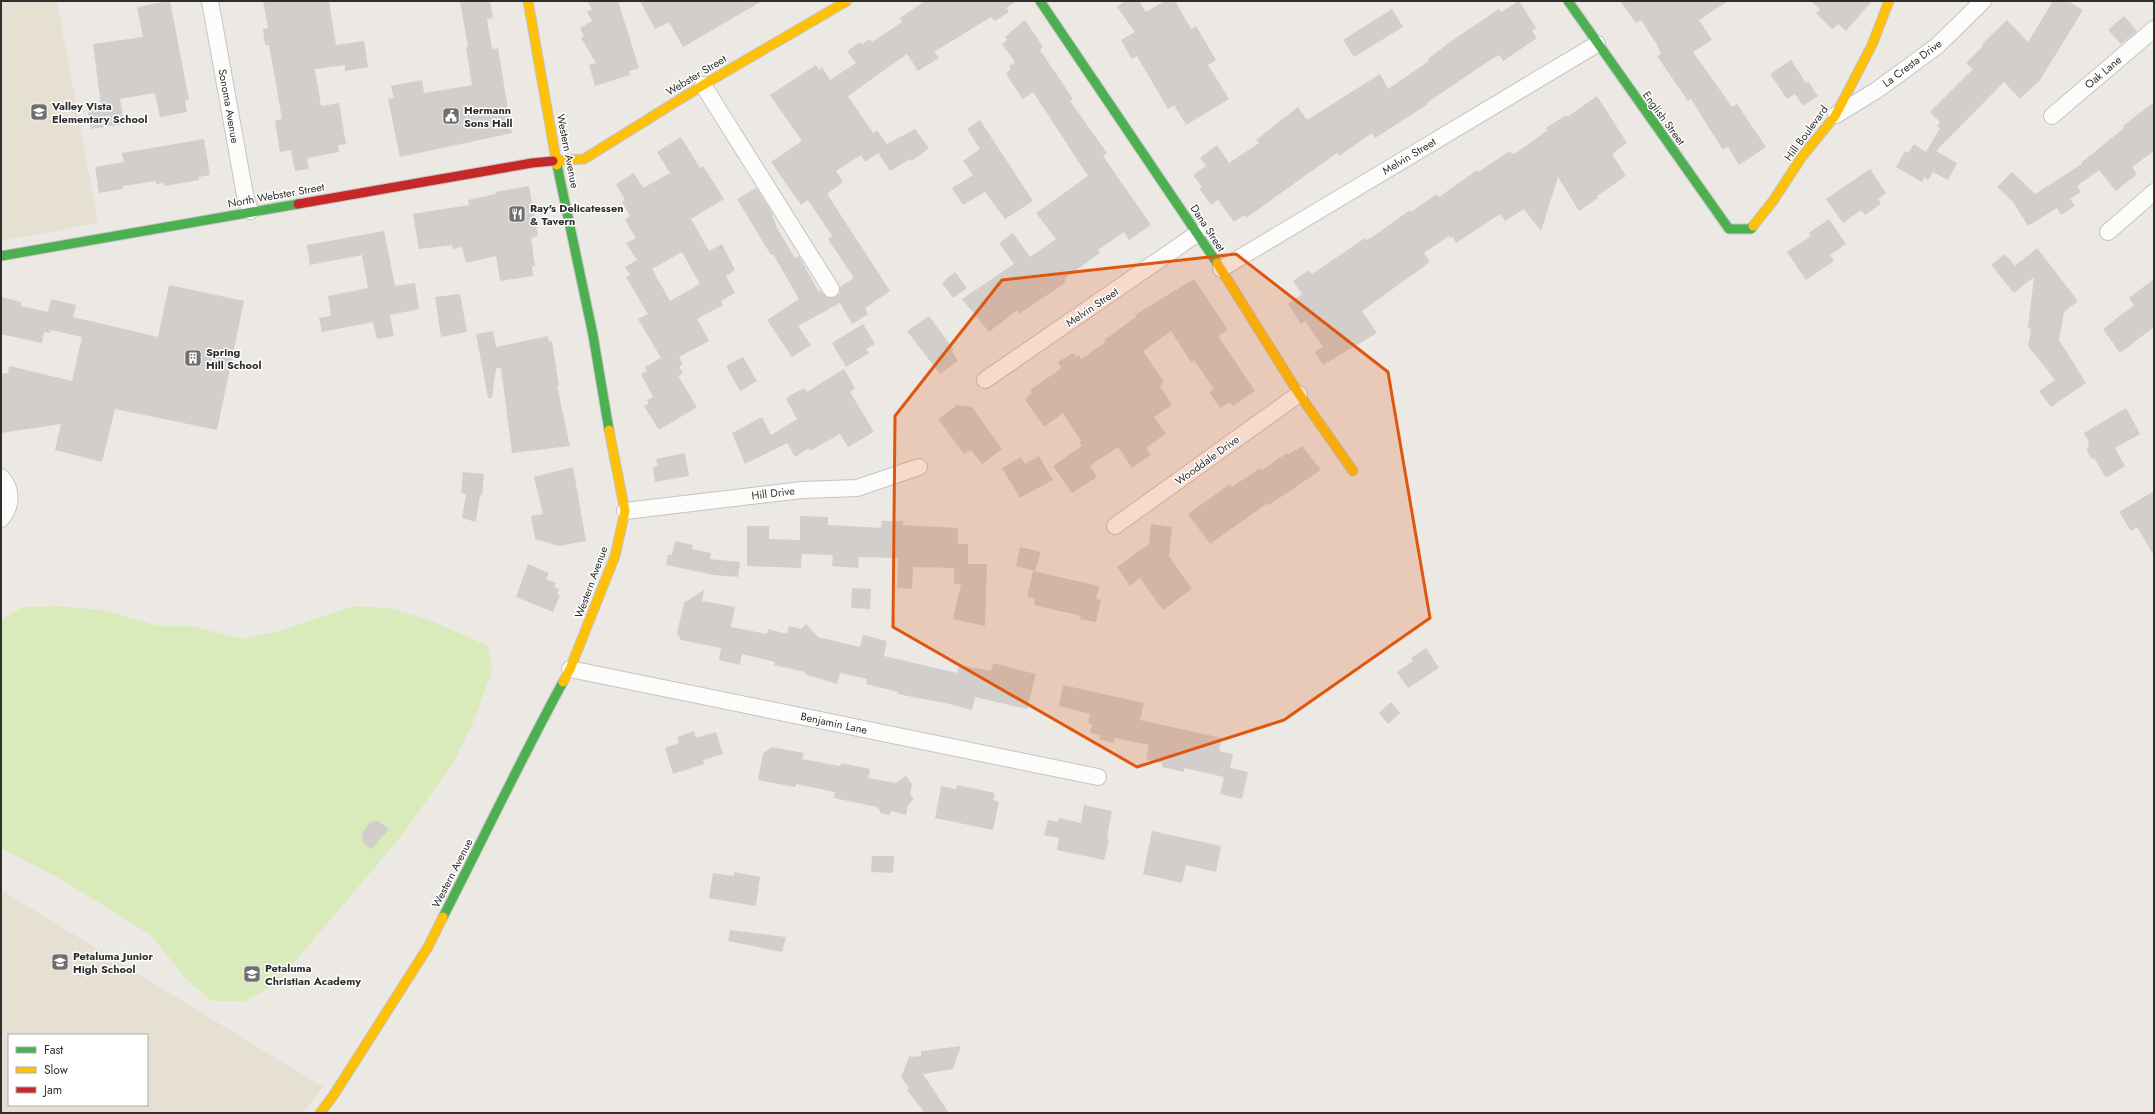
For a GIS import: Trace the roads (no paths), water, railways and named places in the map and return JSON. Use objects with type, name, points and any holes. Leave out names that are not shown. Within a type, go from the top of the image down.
[{"type":"street","name":"Sonoma Avenue","points":[[210,1],[245,195],[250,211]]},
{"type":"street","name":"Western Avenue","points":[[320,1113],[333,1096],[428,947],[509,788],[528,746],[570,669],[614,556],[625,511],[615,464],[593,334],[556,160],[528,1]]},
{"type":"street","name":"Webster Street","points":[[556,160],[584,159],[703,85],[847,1]]},
{"type":"street","name":"Dana Street","points":[[1040,1],[1198,234],[1299,394],[1353,471]]},
{"type":"street","name":"English Street","points":[[1568,1],[1729,229],[1751,229]]},
{"type":"street","name":"Hill Boulevard","points":[[1751,229],[1773,201],[1801,158],[1835,116],[1872,45],[1889,1]]},
{"type":"street","name":"La Cresta Drive","points":[[1835,116],[1877,90],[1937,46],[1983,1]]},
{"type":"street","name":"Oak Lane","points":[[2052,116],[2154,29]]},
{"type":"street","name":"Melvin Street","points":[[1221,269],[1597,44]]},
{"type":"street","points":[[703,85],[831,289]]},
{"type":"street","name":"North Webster Street","points":[[1,256],[250,211],[556,160]]},
{"type":"street","points":[[2108,232],[2154,192]]},
{"type":"street","name":"Melvin Street","points":[[985,380],[1198,234]]},
{"type":"street","name":"Wooddale Drive","points":[[1115,526],[1299,394]]},
{"type":"street","name":"Hill Drive","points":[[625,511],[802,490],[857,488],[919,467]]},
{"type":"street","points":[[1,477],[9,490],[10,499],[8,509],[1,519]]},
{"type":"street","name":"Benjamin Lane","points":[[570,669],[1098,777]]},
{"type":"place","name":"Valley Vista Elementary School","points":[[39,112]]},
{"type":"place","name":"Hermann Sons Hall","points":[[451,116]]},
{"type":"place","name":"Ray's Delicatessen & Tavern","points":[[517,214]]},
{"type":"place","name":"Spring Hill School","points":[[193,358]]},
{"type":"place","name":"Petaluma Junior High School","points":[[60,962]]},
{"type":"place","name":"Petaluma Christian Academy","points":[[252,974]]}]
